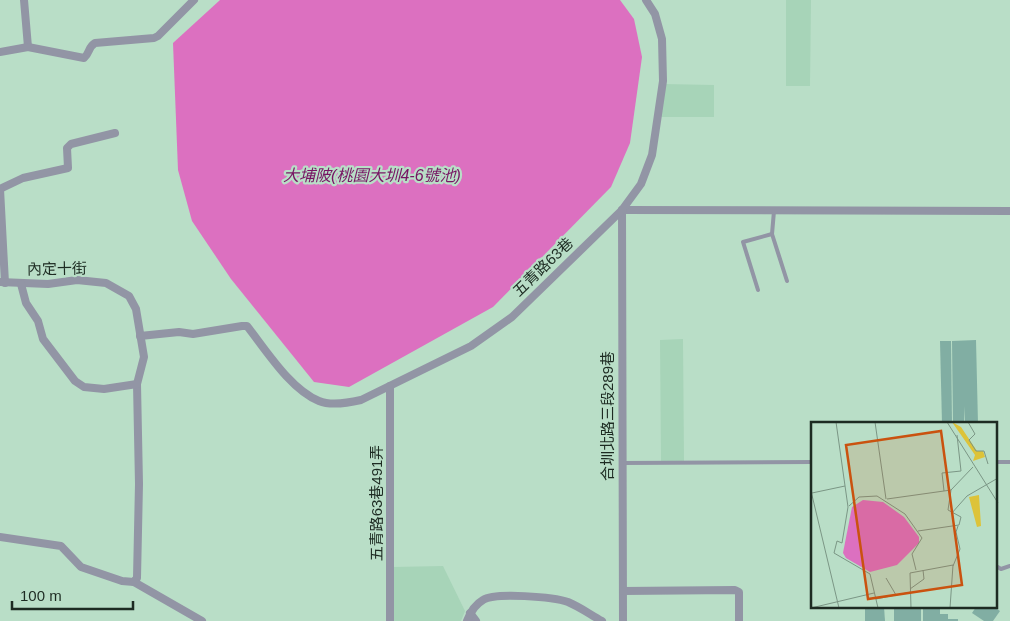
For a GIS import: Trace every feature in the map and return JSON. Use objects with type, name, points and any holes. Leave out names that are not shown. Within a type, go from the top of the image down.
[{"type":"street","points":[[24,0],[28,48]]},
{"type":"street","points":[[0,52],[28,48],[84,58],[89,48],[95,43],[154,38],[194,0]]},
{"type":"street","name":"五青路63巷","points":[[140,336],[179,332],[193,334],[247,326],[291,381],[306,393],[320,401],[344,403],[361,400],[471,346],[512,317],[622,210],[641,184],[652,155],[663,81],[662,39],[655,14],[646,0]]},
{"type":"street","points":[[2,282],[0,189],[24,178],[68,168],[67,148],[71,144],[115,134]]},
{"type":"street","points":[[622,210],[1010,211]]},
{"type":"street","name":"合圳北路三段289巷","points":[[622,210],[624,621]]},
{"type":"street","name":"內定十街","points":[[2,282],[48,284],[77,280],[106,283],[129,296],[136,310],[144,357],[138,384],[140,484],[136,580]]},
{"type":"street","points":[[21,284],[26,303],[38,321],[43,339],[75,381],[84,387],[104,389],[138,384]]},
{"type":"street","name":"五青路63巷491弄","points":[[390,386],[390,621]]},
{"type":"street","points":[[0,537],[61,546],[81,567],[122,581],[136,580],[202,621]]},
{"type":"street","points":[[623,591],[736,590],[739,592],[739,621]]},
{"type":"street","points":[[476,621],[468,617],[483,600],[496,596],[533,597],[568,602],[602,621]]},
{"type":"lane","points":[[774,211],[772,234],[787,281]]},
{"type":"lane","points":[[758,290],[743,242],[772,234]]},
{"type":"lane","points":[[622,462],[811,462]]},
{"type":"shaded area","points":[[786,0],[811,0],[810,86],[786,86]]},
{"type":"shaded area","points":[[663,84],[714,85],[714,117],[658,117]]},
{"type":"shaded area","points":[[683,339],[684,461],[661,461],[660,340]]},
{"type":"shaded area","points":[[443,566],[465,611],[461,621],[394,621],[393,567]]},
{"type":"water","name":"大埔陂(桃園大圳4-6號池)","points":[[220,0],[620,0],[634,19],[642,57],[630,143],[611,187],[493,307],[349,387],[314,382],[231,279],[192,221],[178,170],[173,43]]},
{"type":"building","points":[[976,340],[978,422],[965,422],[965,406],[964,422],[953,422],[952,341]]},
{"type":"building","points":[[940,341],[951,341],[952,422],[942,422]]},
{"type":"building","points":[[865,608],[884,608],[885,621],[865,621]]},
{"type":"building","points":[[894,608],[921,608],[921,621],[894,621]]},
{"type":"building","points":[[923,608],[940,608],[940,614],[948,614],[948,619],[958,619],[958,621],[923,621]]},
{"type":"building","points":[[975,608],[996,608],[1000,611],[993,621],[984,621],[972,613]]}]
